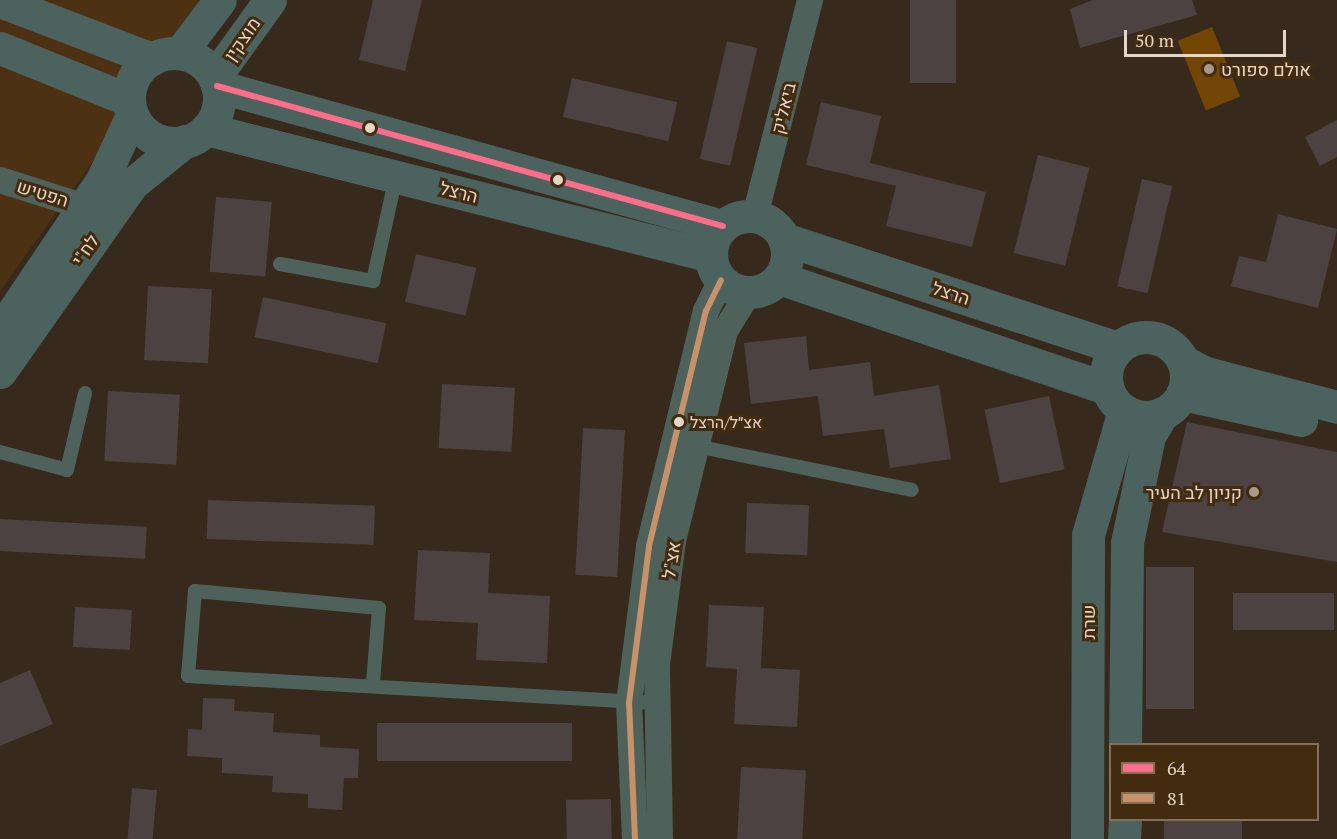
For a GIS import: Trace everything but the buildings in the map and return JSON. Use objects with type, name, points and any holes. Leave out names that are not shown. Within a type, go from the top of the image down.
[{"type":"street","points":[[130,108],[133,79],[166,56],[220,0]]},
{"type":"street","name":"מוצקין","points":[[216,82],[270,0]]},
{"type":"street","name":"ביאליק","points":[[755,216],[810,0]]},
{"type":"street","points":[[0,2],[166,56],[194,57],[216,82],[219,101],[196,135],[159,141],[130,108],[0,48]]},
{"type":"street","name":"הרצל","points":[[216,82],[723,226]]},
{"type":"street","name":"לח\"י","points":[[0,331],[86,207],[130,108]]},
{"type":"street","name":"הרצל","points":[[196,135],[396,176],[727,276]]},
{"type":"street","name":"לח\"י","points":[[0,372],[132,184],[196,135]]},
{"type":"street","name":"הפטיש","points":[[0,180],[86,207]]},
{"type":"street","points":[[779,278],[787,259],[784,239],[773,224],[755,216],[723,226],[727,276],[779,278],[1116,399],[1150,417],[1176,390],[1206,374],[1337,407]]},
{"type":"street","name":"הרצל","points":[[784,239],[1118,348]]},
{"type":"street","name":"אצ\"ל","points":[[660,839],[657,703],[673,542],[725,331],[727,276]]},
{"type":"street","name":"אצ\"ל","points":[[635,839],[629,703],[649,546],[706,311],[727,276]]},
{"type":"street","points":[[1116,399],[1107,367],[1118,348],[1149,337],[1170,345],[1176,390],[1149,436],[1126,543],[1125,743]]},
{"type":"street","points":[[1176,390],[1337,429]]},
{"type":"street","name":"שרת","points":[[1087,839],[1088,535],[1116,399]]},
{"type":"street","points":[[1125,821],[1125,839]]},
{"type":"lane","points":[[280,264],[373,281],[396,176]]},
{"type":"lane","points":[[0,452],[67,470],[85,393]]},
{"type":"lane","points":[[696,446],[912,490]]},
{"type":"lane","points":[[373,683],[378,608],[195,591],[188,676],[373,683],[629,703],[657,703]]},
{"type":"shaded area","points":[[0,0],[208,0],[0,291]]},
{"type":"shaded area","name":"אולם ספורט","points":[[1212,27],[1240,97],[1206,110],[1178,41]]},
{"type":"transit line","name":"64","points":[[217,86],[723,226]]},
{"type":"transit line","name":"81","points":[[635,839],[629,703],[649,546],[706,311],[721,280]]},
{"type":"place","name":"אולם ספורט","points":[[1209,69]]},
{"type":"place","name":"אצ״ל/הרצל","points":[[679,422]]},
{"type":"place","name":"קניון לב העיר","points":[[1254,492]]}]
